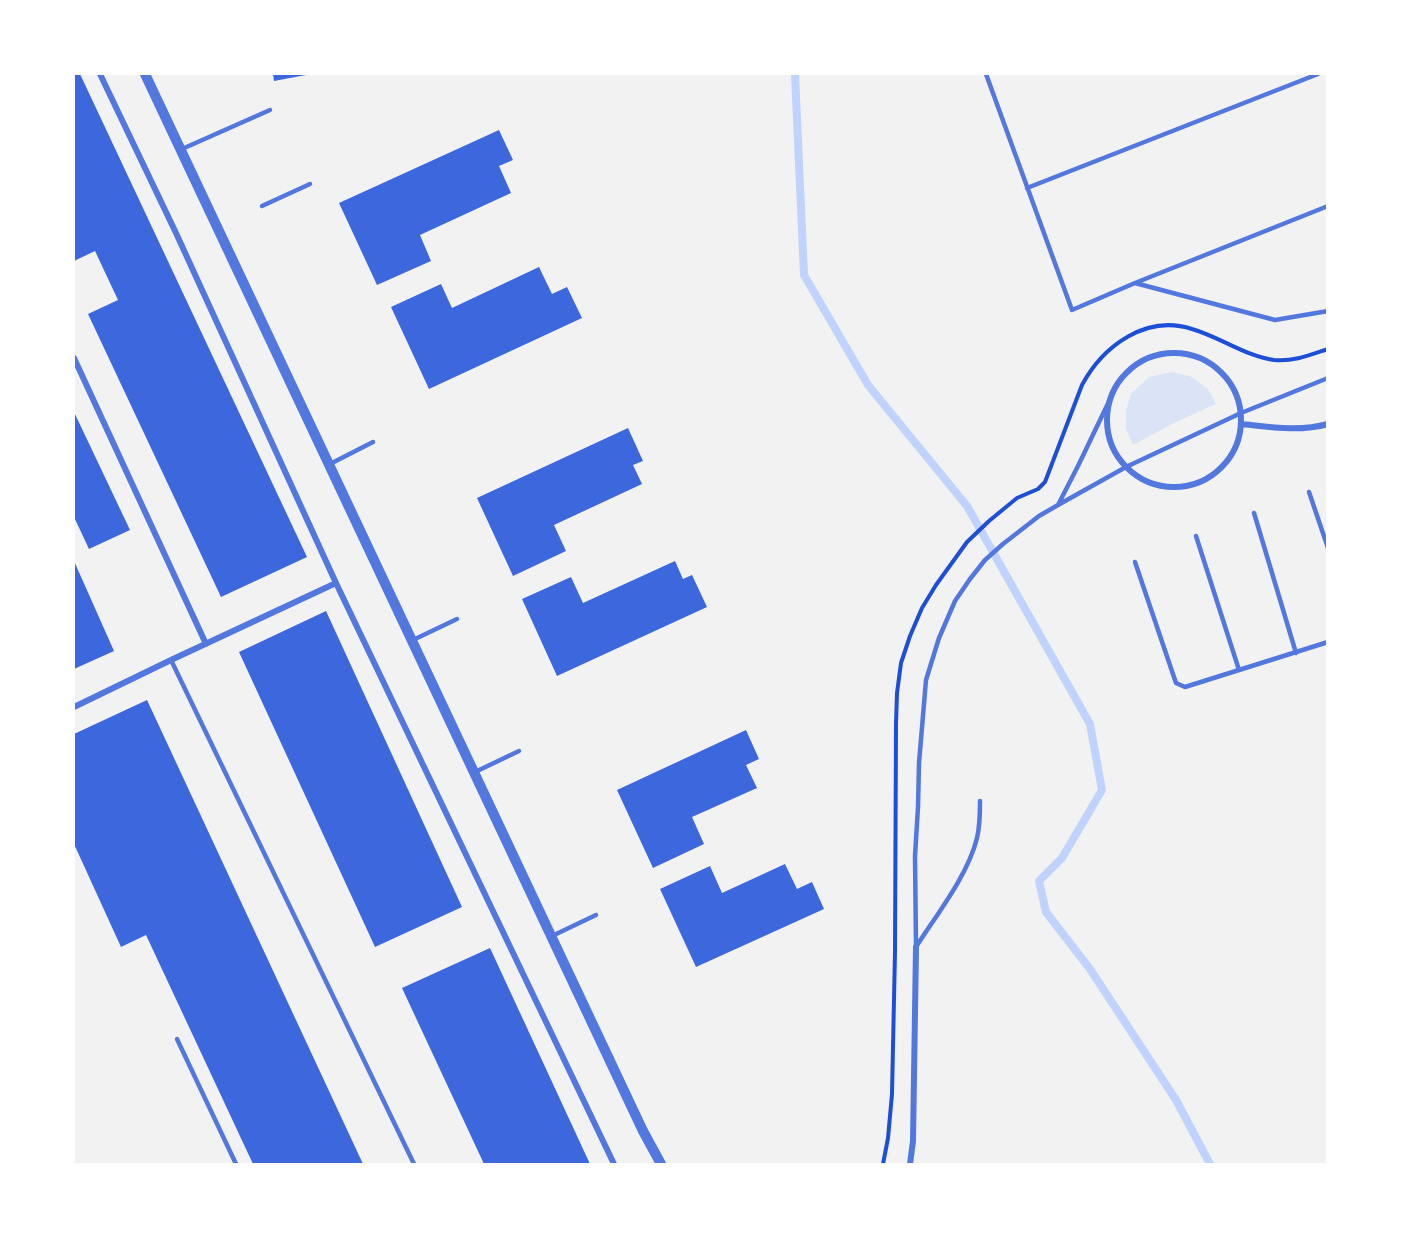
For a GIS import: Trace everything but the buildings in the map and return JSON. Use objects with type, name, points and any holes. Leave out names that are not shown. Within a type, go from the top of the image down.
[{"type":"street","points":[[100,74],[176,233],[336,583],[614,1164]]},
{"type":"street","points":[[145,74],[643,1131],[661,1164]]},
{"type":"street","points":[[1167,353],[1188,354],[1206,361],[1224,376],[1236,395],[1241,413],[1236,444],[1229,459],[1212,476],[1196,483],[1174,487],[1158,485],[1143,479],[1126,467],[1111,443],[1107,427],[1113,393],[1124,375],[1145,359],[1167,353]]},
{"type":"street","points":[[74,358],[206,644]]},
{"type":"street","points":[[1241,424],[1283,429],[1311,429],[1328,424]]},
{"type":"street","points":[[74,707],[336,583]]},
{"type":"street","points":[[910,1164],[913,1141],[916,947]]},
{"type":"lane","points":[[986,74],[1072,310],[1328,206]]},
{"type":"lane","points":[[1027,188],[1317,74]]},
{"type":"lane","points":[[180,149],[270,110]]},
{"type":"lane","points":[[262,206],[310,184]]},
{"type":"lane","points":[[1135,283],[1275,320],[1328,311]]},
{"type":"lane","points":[[916,947],[915,856],[919,763],[926,680],[939,638],[955,601],[970,579],[997,549],[1039,516],[1058,505],[1126,467],[1241,413],[1328,378]]},
{"type":"lane","points":[[1058,505],[1113,393]]},
{"type":"lane","points":[[329,465],[373,442]]},
{"type":"lane","points":[[1309,492],[1328,548]]},
{"type":"lane","points":[[1254,513],[1296,653]]},
{"type":"lane","points":[[1196,536],[1239,670]]},
{"type":"lane","points":[[1135,562],[1176,683],[1185,687],[1328,642]]},
{"type":"lane","points":[[413,640],[457,619]]},
{"type":"lane","points":[[171,660],[414,1164]]},
{"type":"lane","points":[[475,772],[519,751]]},
{"type":"lane","points":[[916,947],[960,878],[970,857],[977,838],[980,801]]},
{"type":"lane","points":[[552,936],[596,915]]},
{"type":"lane","points":[[177,1039],[236,1164]]},
{"type":"path","points":[[967,542],[1017,498],[1038,489],[1045,482],[1082,385],[1097,363],[1128,335],[1160,325],[1179,326],[1198,331],[1252,354],[1277,360],[1306,357],[1328,349]]},
{"type":"shaded area","points":[[1171,372],[1190,376],[1208,389],[1216,404],[1133,445],[1126,429],[1126,410],[1131,394],[1149,377]]},
{"type":"waterway","points":[[795,74],[804,275],[868,385],[967,506],[1090,724],[1102,790],[1062,858],[1039,881],[1046,912],[1090,969],[1176,1100],[1210,1164]]}]
